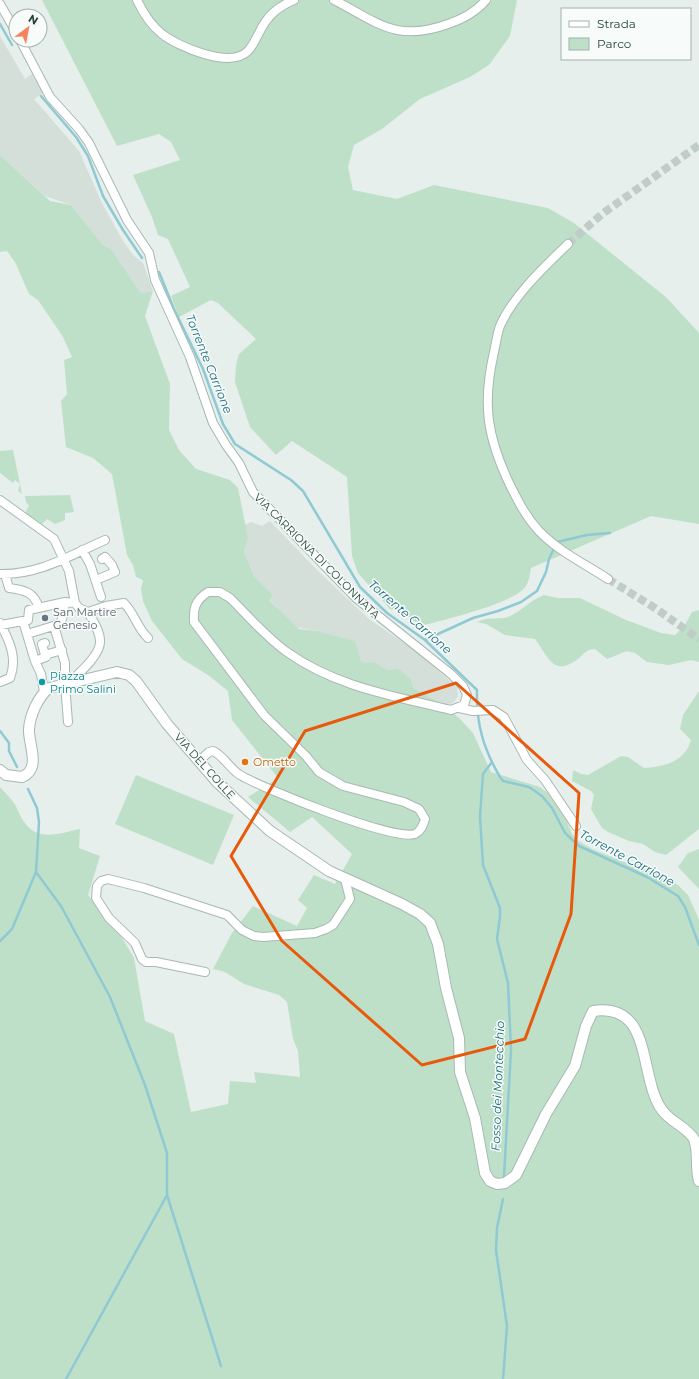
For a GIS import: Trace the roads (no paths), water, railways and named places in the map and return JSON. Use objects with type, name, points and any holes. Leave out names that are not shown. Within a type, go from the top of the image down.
[{"type":"street","points":[[137,0],[152,24],[163,34],[200,53],[229,58],[240,56],[248,51],[264,21],[273,11],[294,0]]},
{"type":"street","points":[[334,0],[374,23],[392,30],[419,32],[438,28],[466,18],[486,0]]},
{"type":"street","points":[[0,4],[8,18]]},
{"type":"street","name":"VIA CARRIONA DI COLONNATA","points":[[24,48],[50,97],[80,129],[89,143],[127,220],[149,253],[155,280],[190,357],[212,423],[239,463],[253,492],[265,507],[356,598],[451,674],[463,686],[467,695],[466,701],[464,706],[459,708]]},
{"type":"street","points":[[568,244],[550,261],[516,300],[500,326],[490,368],[487,412],[494,448],[519,504],[544,536],[569,555],[608,579]]},
{"type":"street","points":[[0,500],[54,539],[69,571],[78,608],[88,612],[106,606],[124,603],[132,614],[142,633],[148,638]]},
{"type":"street","points":[[39,608],[36,598],[20,590],[9,588],[3,574],[29,571],[64,560],[105,540]]},
{"type":"street","points":[[82,550],[90,564],[102,597]]},
{"type":"street","points":[[96,580],[115,572],[110,562],[105,557],[102,559]]},
{"type":"street","points":[[199,761],[209,752],[213,751],[239,775],[351,820],[382,830],[405,835],[414,834],[420,830],[425,820],[418,809],[404,802],[343,786],[328,778],[264,715],[194,622],[196,602],[200,597],[214,591],[220,592],[230,598],[287,652],[325,675],[344,683],[451,710],[459,708],[473,711],[493,710],[504,717],[527,760],[545,780],[576,826]]},
{"type":"street","points":[[0,682],[10,678],[14,660],[11,645],[1,624],[27,616],[39,608],[75,600]]},
{"type":"street","points":[[27,634],[57,625],[63,616],[65,602]]},
{"type":"street","points":[[67,684],[90,662],[100,648],[99,636],[88,612]]},
{"type":"street","points":[[0,770],[6,775],[22,777],[30,771],[33,765],[29,727],[40,695],[44,692],[41,674],[35,661],[27,634],[27,616]]},
{"type":"street","points":[[57,625],[66,663],[68,722]]},
{"type":"street","points":[[45,643],[42,644],[45,655]]},
{"type":"street","points":[[35,661],[46,657],[45,655],[62,650]]},
{"type":"street","name":"VIA DEL COLLE","points":[[44,692],[48,688],[117,672],[129,675],[217,782],[270,831],[308,858],[345,879],[402,904],[420,914],[430,923],[438,944],[446,988],[459,1038],[460,1072],[475,1118],[485,1173],[490,1181],[497,1184],[505,1183],[516,1175],[546,1114],[575,1066],[586,1026],[593,1011],[610,1009],[624,1016],[632,1023],[639,1036],[654,1094],[662,1110],[671,1120],[694,1139],[699,1157],[699,1181]]},
{"type":"street","points":[[205,972],[156,962],[146,962],[142,959],[135,942],[109,918],[96,898],[97,886],[101,881],[108,878],[227,914],[242,930],[254,936],[263,937],[315,933],[333,925],[350,899],[345,879]]},
{"type":"waterway","points":[[0,24],[8,38]]},
{"type":"waterway","name":"Torrente Carrione","points":[[41,96],[76,137],[88,156],[103,196],[142,258]]},
{"type":"waterway","name":"Torrente Carrione","points":[[159,272],[174,309],[203,369],[223,424],[235,444],[291,480],[303,491],[360,587],[387,613],[425,640],[477,690],[479,724],[482,735],[489,756],[503,781],[529,787],[542,796],[552,808],[565,833],[579,846],[647,877],[678,896],[685,907],[699,945]]},
{"type":"waterway","points":[[425,640],[473,618],[498,611],[521,602],[537,591],[557,542],[587,535],[610,533]]},
{"type":"waterway","points":[[0,731],[9,743],[9,751],[17,767]]},
{"type":"waterway","name":"Fosso dei Montecchio","points":[[492,762],[483,774],[480,817],[483,865],[500,908],[497,939],[508,983],[511,1050],[504,1176]]},
{"type":"waterway","points":[[0,941],[12,929],[36,872],[39,822],[37,808],[28,789]]},
{"type":"waterway","points":[[36,872],[61,906],[110,997],[145,1085],[167,1153],[167,1195],[66,1379]]},
{"type":"waterway","points":[[167,1195],[221,1366]]},
{"type":"waterway","points":[[503,1199],[497,1228],[496,1250],[507,1326],[503,1379]]},
{"type":"tunnel","points":[[568,244],[602,214],[699,145]]},
{"type":"tunnel","points":[[608,579],[655,608],[699,639]]},
{"type":"place","name":"San Martire Genesio","points":[[45,618]]},
{"type":"place","name":"Piazza Primo Salini","points":[[42,682]]},
{"type":"place","name":"Ometto","points":[[245,762]]}]
